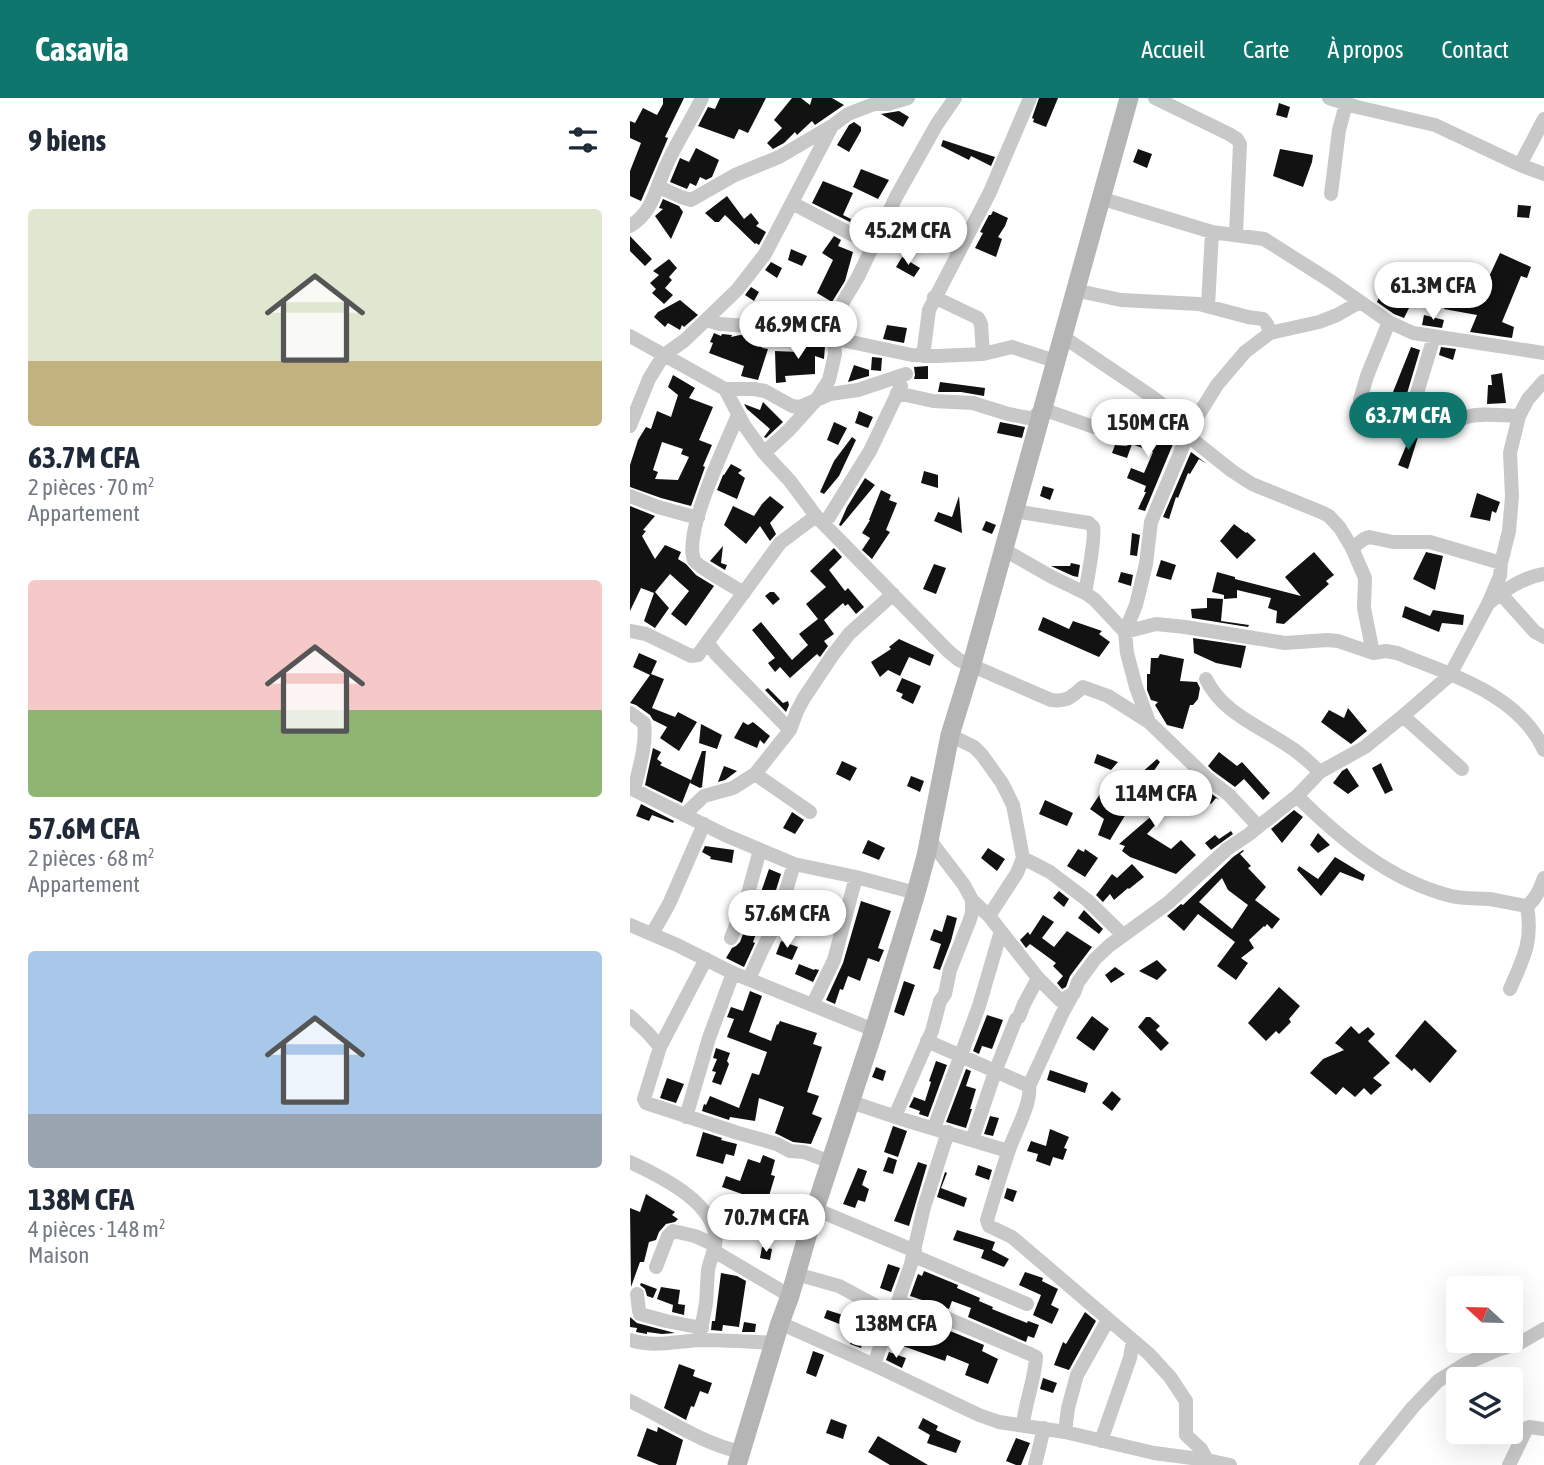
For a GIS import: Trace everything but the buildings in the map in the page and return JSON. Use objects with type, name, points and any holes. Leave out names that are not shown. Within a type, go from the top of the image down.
[{"type":"street","points":[[630,226],[644,216],[659,187],[665,168],[702,98]]},
{"type":"street","points":[[659,187],[691,200],[735,175],[779,158],[860,108],[908,98]]},
{"type":"street","points":[[764,453],[817,399],[829,380],[835,354],[835,320],[843,302],[874,246],[896,197],[937,124],[955,98]]},
{"type":"street","points":[[630,631],[646,634],[691,656],[698,655],[780,543],[820,519],[829,517],[870,451],[917,355],[934,298],[990,192],[1030,98]]},
{"type":"street","points":[[630,1401],[716,1444],[739,1459],[916,893],[950,735],[1129,98]]},
{"type":"street","points":[[1154,98],[1237,139],[1240,144],[1236,234]]},
{"type":"street","points":[[1329,98],[1435,125],[1520,165],[1544,173]]},
{"type":"street","points":[[1331,194],[1339,130],[1346,104]]},
{"type":"street","points":[[1520,165],[1544,119]]},
{"type":"street","points":[[630,426],[649,379],[663,356],[685,340],[737,290],[765,254],[832,126]]},
{"type":"street","points":[[1100,198],[1212,232],[1264,239],[1389,322],[1413,333],[1544,353]]},
{"type":"street","points":[[792,203],[874,246]]},
{"type":"street","points":[[1208,306],[1212,232]]},
{"type":"street","points":[[1074,290],[1121,300],[1208,306],[1263,319],[1269,333]]},
{"type":"street","points":[[934,298],[978,318],[981,324],[983,354]]},
{"type":"street","points":[[1149,722],[1136,687],[1127,653],[1125,632],[1136,606],[1146,564],[1151,522],[1189,432],[1217,385],[1245,352],[1269,333],[1319,322],[1360,302]]},
{"type":"street","points":[[706,320],[720,324],[790,329],[917,355],[983,354],[1012,347],[1055,360]]},
{"type":"street","points":[[1389,322],[1360,400],[1408,420],[1417,405],[1417,393],[1434,337]]},
{"type":"street","points":[[630,336],[725,389],[765,391],[797,407],[830,394],[859,390],[906,374]]},
{"type":"street","points":[[1062,336],[1151,396],[1232,471],[1252,484],[1329,516],[1352,548],[1365,578],[1364,608],[1373,653]]},
{"type":"street","points":[[1207,1460],[1201,1449],[1186,1435],[1186,1401],[1170,1377],[1149,1354],[1012,1237],[989,1226],[987,1220],[1008,1151],[1028,1101],[1029,1086],[1062,1014],[1066,998],[1095,959],[1168,903],[1227,849],[1297,796],[1320,772],[1365,747],[1450,675],[1500,576],[1509,531],[1512,496],[1510,453],[1519,416],[1528,399],[1544,381]]},
{"type":"street","points":[[725,389],[738,415],[764,453],[820,519],[948,651],[971,667],[1051,700],[1068,700],[1083,687],[1108,696],[1149,722],[1207,778],[1229,795],[1258,826]]},
{"type":"street","points":[[897,393],[933,401],[973,403],[1028,418],[1034,417],[1042,409]]},
{"type":"street","points":[[1042,409],[1126,436],[1151,396]]},
{"type":"street","points":[[1417,405],[1447,425],[1466,417],[1519,416]]},
{"type":"street","points":[[738,415],[701,505],[693,545],[694,560],[700,567],[744,593]]},
{"type":"street","points":[[630,496],[698,518]]},
{"type":"street","points":[[1014,511],[1092,525],[1093,543],[1085,593]]},
{"type":"street","points":[[1352,548],[1369,537],[1430,542],[1502,563]]},
{"type":"street","points":[[1003,549],[1094,599],[1125,632]]},
{"type":"street","points":[[1488,604],[1500,593],[1534,575],[1544,574]]},
{"type":"street","points":[[1500,593],[1535,632],[1544,637]]},
{"type":"street","points":[[684,815],[704,796],[733,788],[755,774],[790,730],[804,698],[832,656],[849,634],[892,594]]},
{"type":"street","points":[[1125,632],[1156,624],[1285,643],[1327,639],[1373,653],[1397,653],[1471,682],[1493,695],[1530,726],[1544,750]]},
{"type":"street","points":[[708,643],[790,730]]},
{"type":"street","points":[[1206,679],[1224,704],[1292,748],[1320,772]]},
{"type":"street","points":[[630,713],[644,723],[645,733],[642,761],[632,789],[794,864],[916,893]]},
{"type":"street","points":[[1403,716],[1462,769]]},
{"type":"street","points":[[950,735],[974,747],[1002,783],[1013,805],[1023,858],[1017,873],[989,916]]},
{"type":"street","points":[[755,774],[810,812]]},
{"type":"street","points":[[1297,796],[1326,826],[1391,872],[1455,897],[1527,906],[1533,901],[1544,878]]},
{"type":"street","points":[[652,934],[670,904],[704,824]]},
{"type":"street","points":[[929,839],[964,885],[972,900],[989,916],[1038,978],[1066,998]]},
{"type":"street","points":[[732,938],[760,849]]},
{"type":"street","points":[[1023,858],[1050,872],[1087,900],[1124,935]]},
{"type":"street","points":[[749,979],[778,921],[794,864]]},
{"type":"street","points":[[813,1004],[834,960],[856,877]]},
{"type":"street","points":[[895,1116],[932,1031],[950,970],[972,913],[972,900]]},
{"type":"street","points":[[1510,989],[1525,956],[1528,942],[1530,925],[1527,906]]},
{"type":"street","points":[[630,925],[706,958],[733,973],[874,1030]]},
{"type":"street","points":[[874,1365],[914,1254],[960,1055],[979,1006],[1001,932]]},
{"type":"street","points":[[637,1101],[643,1100],[660,1047],[706,958]]},
{"type":"street","points":[[686,1117],[709,1038],[733,973]]},
{"type":"street","points":[[972,1140],[995,1072],[1024,1003],[1038,978]]},
{"type":"street","points":[[630,1016],[660,1047]]},
{"type":"street","points":[[927,1041],[1029,1086]]},
{"type":"street","points":[[637,1101],[831,1162]]},
{"type":"street","points":[[851,1102],[1008,1151]]},
{"type":"street","points":[[630,1162],[667,1180],[696,1202],[710,1220],[715,1234],[714,1248],[709,1265],[706,1306],[700,1334]]},
{"type":"street","points":[[815,1209],[1027,1304]]},
{"type":"street","points":[[656,1267],[668,1236],[673,1231],[684,1233],[714,1248],[790,1296]]},
{"type":"street","points":[[796,1274],[839,1286],[894,1308],[946,1318],[1036,1357],[1023,1425]]},
{"type":"street","points":[[637,1294],[640,1314],[700,1334],[775,1343]]},
{"type":"street","points":[[1065,1432],[1077,1376],[1108,1320]]},
{"type":"street","points":[[780,1323],[999,1422],[1065,1432],[1154,1453],[1230,1465]]},
{"type":"street","points":[[1366,1465],[1438,1381],[1465,1364],[1518,1343],[1544,1329]]},
{"type":"street","points":[[630,1340],[666,1345],[700,1334]]},
{"type":"street","points":[[1101,1441],[1130,1358],[1133,1341]]},
{"type":"street","points":[[1509,1465],[1527,1428],[1544,1429]]},
{"type":"street","points":[[1035,1465],[1044,1429]]}]
